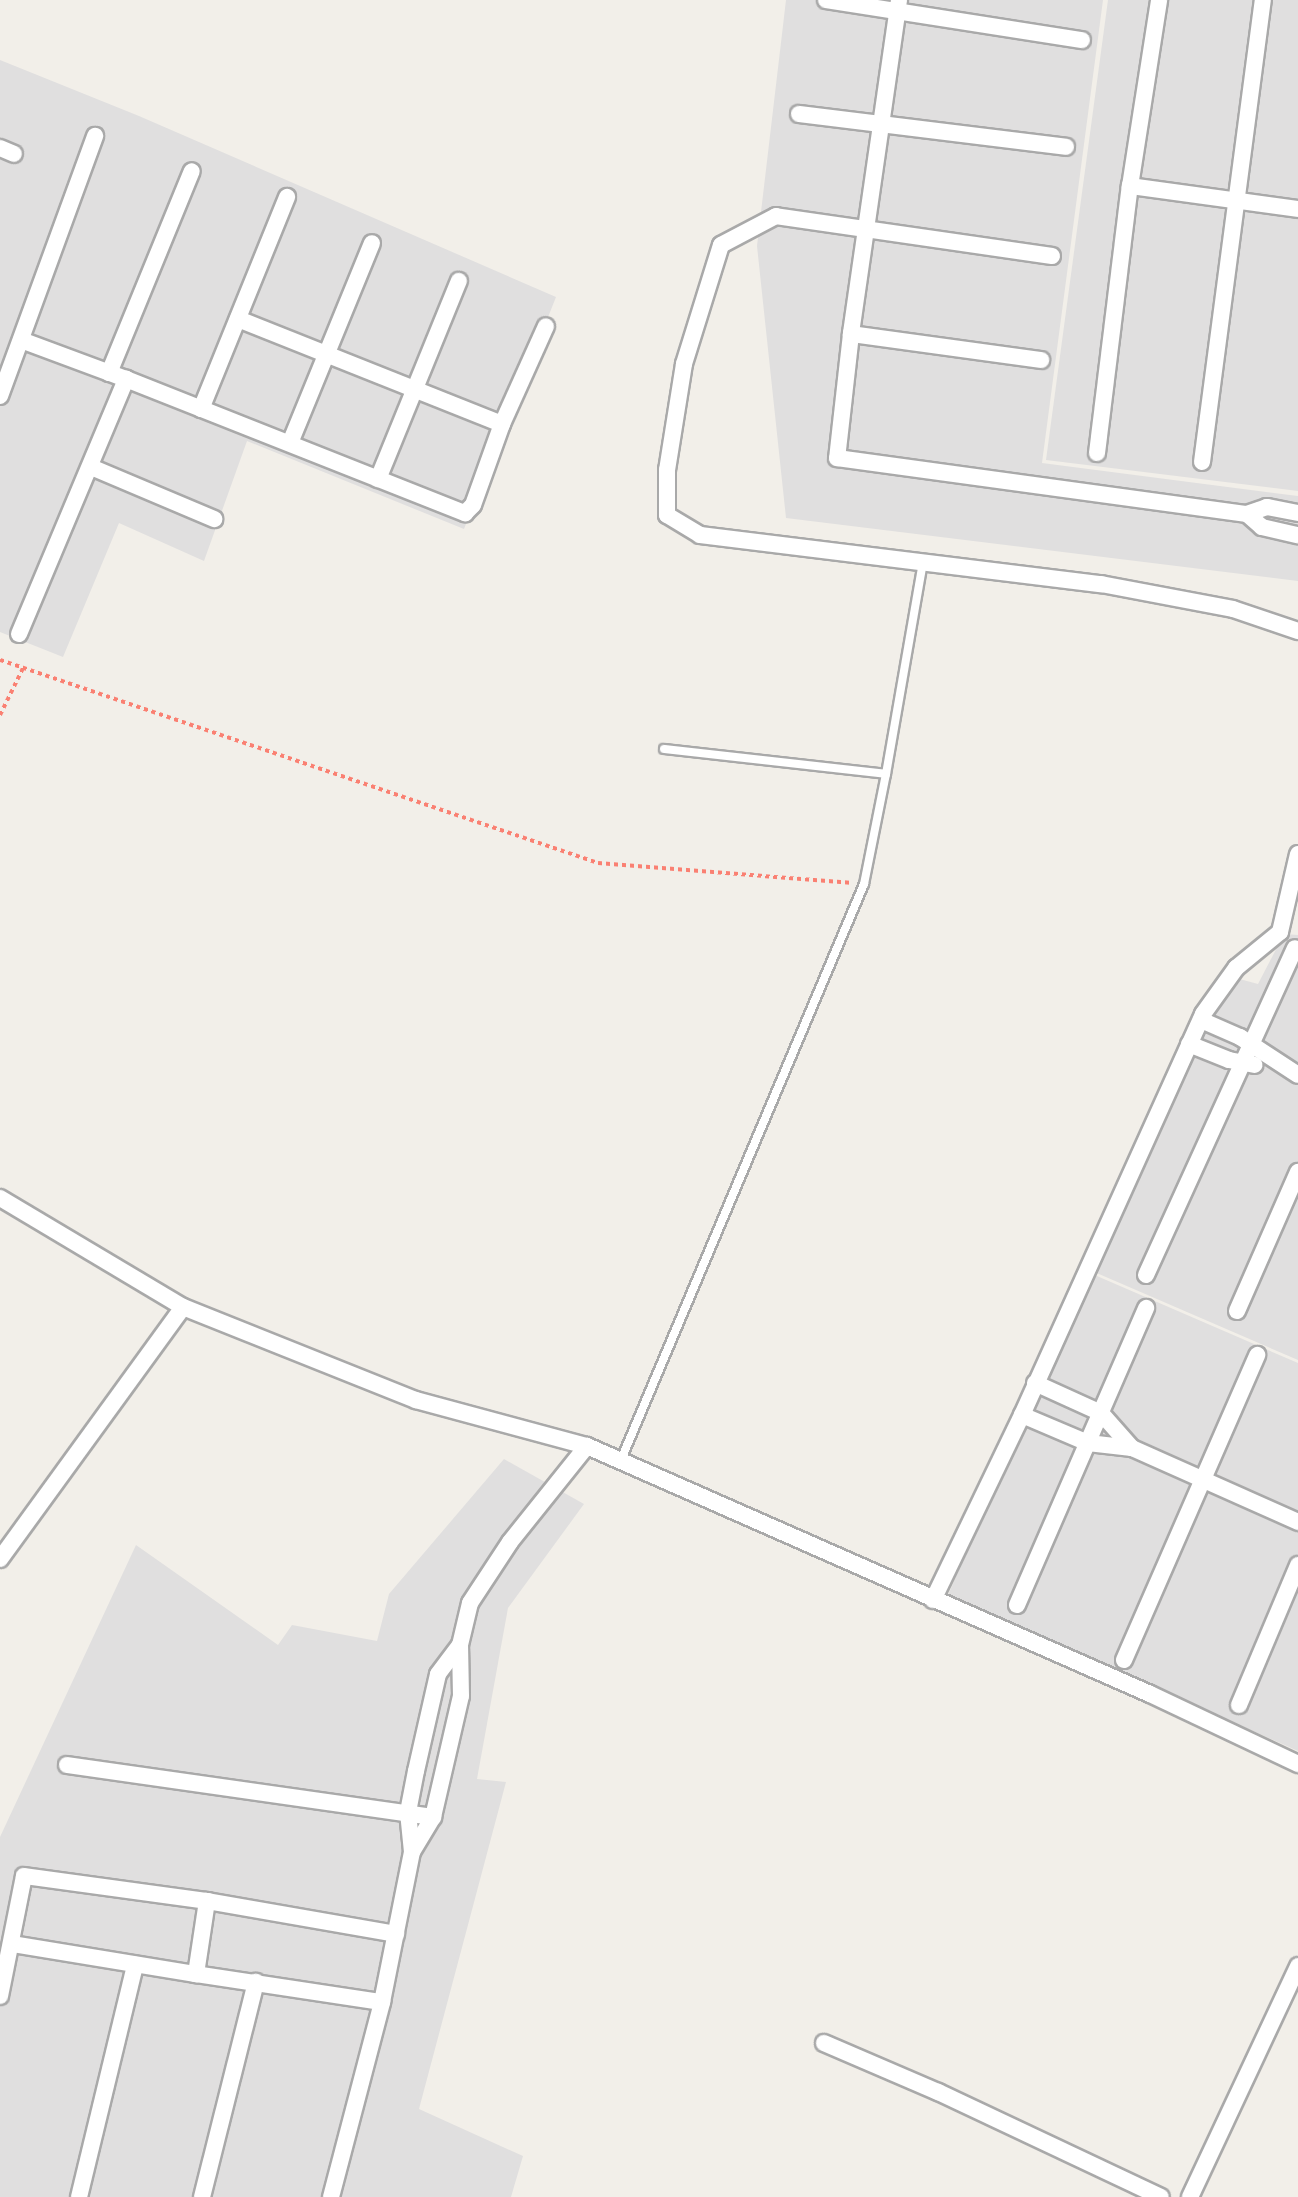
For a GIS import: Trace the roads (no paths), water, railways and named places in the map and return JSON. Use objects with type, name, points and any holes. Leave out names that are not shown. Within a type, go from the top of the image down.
[{"type":"street","points":[[826,0],[898,6],[1082,40]]},
{"type":"street","points":[[1097,453],[1130,186],[1159,0]]},
{"type":"street","points":[[1202,462],[1263,0]]},
{"type":"street","points":[[898,6],[851,334],[837,458],[1247,514],[1267,507],[1298,513]]},
{"type":"street","points":[[799,114],[1066,147]]},
{"type":"street","points":[[0,396],[95,136]]},
{"type":"street","points":[[109,373],[192,171]]},
{"type":"street","points":[[1130,186],[1298,209]]},
{"type":"street","points":[[201,409],[287,197]]},
{"type":"street","points":[[1052,256],[776,216],[721,245],[684,364],[667,470],[667,515],[700,535],[1101,584],[1233,609],[1298,631]]},
{"type":"street","points":[[290,443],[372,243]]},
{"type":"street","points":[[378,479],[459,281]]},
{"type":"street","points":[[238,319],[502,424]]},
{"type":"street","points":[[21,340],[465,513],[473,505],[502,424],[546,326]]},
{"type":"street","points":[[851,334],[1041,360]]},
{"type":"street","points":[[19,634],[126,379]]},
{"type":"street","points":[[91,467],[214,519]]},
{"type":"street","points":[[1247,514],[1262,527],[1298,535]]},
{"type":"street","points":[[933,1600],[1022,1415],[1201,1020],[1236,968],[1280,932],[1298,854]]},
{"type":"street","points":[[1146,1275],[1245,1064],[1295,948]]},
{"type":"street","points":[[1201,1020],[1253,1045],[1280,1067],[1298,1075]]},
{"type":"street","points":[[1189,1044],[1245,1064],[1280,1067]]},
{"type":"street","points":[[1237,1311],[1298,1172]]},
{"type":"street","points":[[0,1198],[183,1307],[416,1400],[587,1446],[620,1463],[800,1537],[1298,1764]]},
{"type":"street","points":[[0,1559],[183,1307]]},
{"type":"street","points":[[1017,1605],[1146,1308]]},
{"type":"street","points":[[1124,1660],[1257,1355]]},
{"type":"street","points":[[1035,1383],[1101,1413],[1132,1448]]},
{"type":"street","points":[[1022,1415],[1088,1443],[1132,1448],[1298,1522]]},
{"type":"street","points":[[412,1852],[433,1817],[461,1696],[460,1645],[470,1603],[510,1542],[587,1446]]},
{"type":"street","points":[[1239,1705],[1298,1565]]},
{"type":"street","points":[[331,2197],[382,2002],[396,1934],[412,1852],[408,1812],[438,1674],[460,1645]]},
{"type":"street","points":[[67,1765],[433,1817]]},
{"type":"street","points":[[0,1996],[24,1876],[207,1901],[396,1934]]},
{"type":"street","points":[[196,1974],[207,1901]]},
{"type":"street","points":[[12,1944],[382,2002]]},
{"type":"street","points":[[79,2197],[135,1965]]},
{"type":"street","points":[[1190,2197],[1298,1966]]},
{"type":"street","points":[[202,2197],[256,1982]]},
{"type":"street","points":[[824,2043],[938,2092],[1161,2197]]},
{"type":"lane","points":[[620,1463],[864,884],[923,563]]},
{"type":"lane","points":[[664,749],[886,774]]}]
